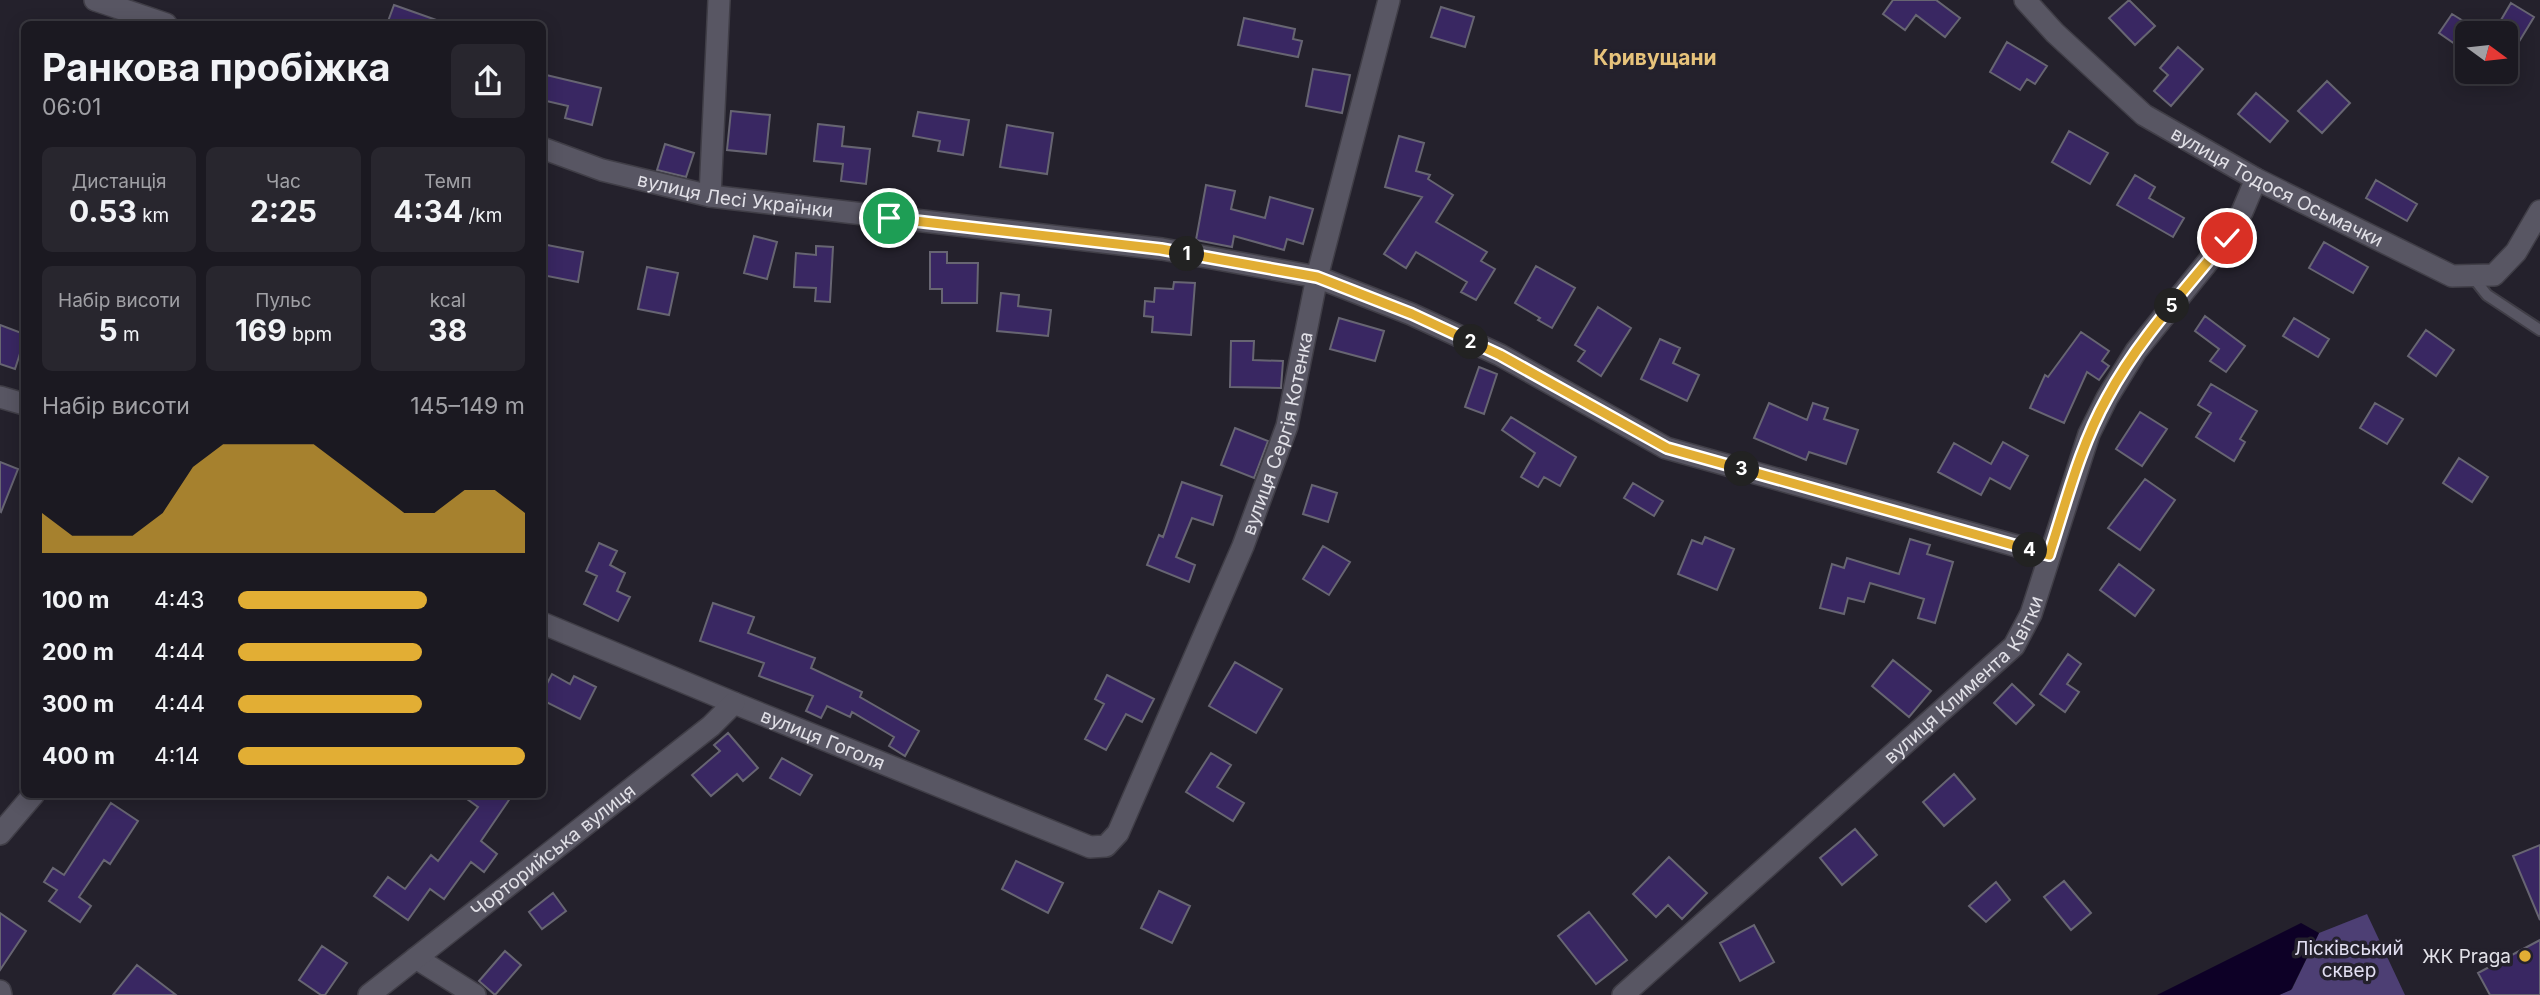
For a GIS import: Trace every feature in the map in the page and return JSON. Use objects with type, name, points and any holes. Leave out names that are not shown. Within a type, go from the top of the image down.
[{"type":"street","points":[[95,0],[157,21]]},
{"type":"street","points":[[709,196],[719,0]]},
{"type":"street","name":"вулиця Сергія Котенка","points":[[1106,846],[1118,833],[1243,546],[1287,426],[1317,277],[1389,0]]},
{"type":"street","name":"вулиця Тодося Осьмачки","points":[[2025,0],[2055,33],[2144,115],[2256,178],[2452,276],[2494,275],[2516,252],[2540,211]]},
{"type":"street","name":"вулиця Лесі Українки","points":[[546,149],[602,170],[709,196],[1136,246],[1317,277],[1412,314],[1500,355],[1667,448],[2049,555]]},
{"type":"street","name":"вулиця Климента Квітки","points":[[1623,995],[2014,646],[2031,614],[2090,434],[2107,398],[2136,351],[2227,238],[2242,212],[2256,178]]},
{"type":"street","points":[[0,397],[21,403]]},
{"type":"street","name":"вулиця Гоголя","points":[[546,625],[1090,847],[1106,846]]},
{"type":"street","name":"Чорторийська вулиця","points":[[369,995],[710,726],[734,703]]},
{"type":"street","points":[[0,834],[31,798]]},
{"type":"street","points":[[416,958],[474,995]]},
{"type":"lane","points":[[2472,276],[2487,295],[2540,330]]},
{"type":"green space","name":"Лісківський сквер","points":[[2367,914],[2405,995],[2279,995],[2292,989],[2319,933]]},
{"type":"shaded area","points":[[2301,923],[2319,933],[2291,990],[2279,995],[2157,995]]},
{"type":"building","points":[[1893,0],[1936,0],[1960,18],[1945,37],[1916,15],[1905,30],[1883,14]]},
{"type":"building","points":[[2129,0],[2155,26],[2135,45],[2109,18]]},
{"type":"building","points":[[2511,3],[2534,17],[2518,43],[2518,21],[2500,21]]},
{"type":"building","points":[[394,5],[439,21],[388,21]]},
{"type":"building","points":[[1441,7],[1474,17],[1465,47],[1431,37]]},
{"type":"building","points":[[2452,14],[2463,21],[2455,21],[2455,44],[2439,33]]},
{"type":"building","points":[[1244,18],[1295,29],[1293,39],[1302,41],[1298,57],[1238,45]]},
{"type":"building","points":[[2007,42],[2047,66],[2035,84],[2027,79],[2020,90],[1990,72]]},
{"type":"building","points":[[2178,47],[2203,69],[2171,106],[2154,91],[2168,75],[2160,68]]},
{"type":"building","points":[[1313,69],[1350,75],[1342,113],[1306,106]]},
{"type":"building","points":[[546,75],[601,88],[592,125],[565,118],[568,106],[546,101]]},
{"type":"building","points":[[2327,81],[2350,103],[2322,133],[2298,111]]},
{"type":"building","points":[[2256,93],[2288,121],[2270,142],[2238,114]]},
{"type":"building","points":[[731,111],[770,115],[766,154],[727,150]]},
{"type":"building","points":[[918,112],[969,120],[963,155],[938,151],[940,141],[913,136]]},
{"type":"building","points":[[818,124],[844,127],[842,146],[870,149],[866,184],[841,181],[843,164],[814,161]]},
{"type":"building","points":[[1007,125],[1053,133],[1047,174],[1000,167]]},
{"type":"building","points":[[2069,131],[2108,153],[2090,184],[2052,162]]},
{"type":"building","points":[[1399,136],[1424,143],[1416,171],[1430,175],[1428,179],[1453,195],[1436,222],[1487,252],[1481,261],[1495,269],[1476,300],[1461,292],[1467,282],[1416,252],[1406,268],[1384,254],[1422,197],[1385,187]]},
{"type":"building","points":[[665,144],[694,153],[686,177],[657,170]]},
{"type":"building","points":[[2135,175],[2155,187],[2149,198],[2184,218],[2173,237],[2117,205]]},
{"type":"building","points":[[2376,180],[2417,204],[2407,221],[2366,198]]},
{"type":"building","points":[[1206,185],[1235,191],[1231,209],[1265,218],[1270,197],[1313,209],[1303,244],[1287,239],[1284,250],[1234,236],[1232,247],[1196,240]]},
{"type":"building","points":[[754,236],[777,242],[767,279],[744,273]]},
{"type":"building","points":[[2324,242],[2368,267],[2353,293],[2309,268]]},
{"type":"building","points":[[546,245],[583,252],[578,282],[546,276]]},
{"type":"building","points":[[816,246],[833,247],[830,302],[815,301],[816,288],[794,287],[796,253],[816,255]]},
{"type":"building","points":[[930,252],[947,252],[947,263],[978,263],[977,303],[942,303],[942,289],[930,289]]},
{"type":"building","points":[[1536,266],[1575,288],[1552,328],[1515,303]]},
{"type":"building","points":[[647,267],[678,273],[669,315],[638,309]]},
{"type":"building","points":[[1174,282],[1195,283],[1191,335],[1152,332],[1153,317],[1144,316],[1145,301],[1154,302],[1155,288],[1173,289]]},
{"type":"building","points":[[1001,293],[1019,295],[1018,306],[1051,310],[1048,336],[997,331]]},
{"type":"building","points":[[1598,307],[1631,328],[1601,376],[1578,361],[1585,351],[1575,345]]},
{"type":"building","points":[[2205,316],[2245,346],[2226,372],[2210,361],[2219,349],[2195,331]]},
{"type":"building","points":[[1339,318],[1384,331],[1375,361],[1330,349]]},
{"type":"building","points":[[2294,318],[2329,339],[2318,357],[2283,336]]},
{"type":"building","points":[[0,325],[21,333],[21,350],[15,369],[0,364]]},
{"type":"building","points":[[2426,330],[2454,350],[2436,376],[2408,356]]},
{"type":"building","points":[[2081,332],[2109,351],[2102,361],[2109,366],[2099,380],[2087,372],[2064,423],[2030,408],[2045,375],[2048,377]]},
{"type":"building","points":[[1660,339],[1680,348],[1673,363],[1699,375],[1687,401],[1641,379]]},
{"type":"building","points":[[1231,341],[1254,341],[1253,360],[1283,361],[1281,388],[1230,387]]},
{"type":"building","points":[[1479,367],[1497,374],[1484,414],[1465,407]]},
{"type":"building","points":[[2211,384],[2257,411],[2240,439],[2245,442],[2234,461],[2196,437],[2211,413],[2198,405]]},
{"type":"building","points":[[1769,403],[1807,420],[1813,403],[1828,408],[1824,419],[1858,430],[1846,464],[1809,452],[1806,460],[1754,438]]},
{"type":"building","points":[[2375,403],[2403,419],[2387,444],[2360,428]]},
{"type":"building","points":[[2140,412],[2167,429],[2142,466],[2116,449]]},
{"type":"building","points":[[1511,417],[1576,457],[1560,486],[1544,477],[1538,487],[1521,477],[1535,453],[1502,430]]},
{"type":"building","points":[[1235,428],[1268,441],[1254,478],[1221,465]]},
{"type":"building","points":[[2003,442],[2028,456],[2010,489],[1990,478],[1981,495],[1938,472],[1954,443],[1991,464]]},
{"type":"building","points":[[2459,458],[2488,477],[2472,502],[2443,483]]},
{"type":"building","points":[[0,462],[18,469],[1,512],[0,511]]},
{"type":"building","points":[[2145,479],[2175,500],[2140,550],[2108,528]]},
{"type":"building","points":[[1182,482],[1222,496],[1213,525],[1192,518],[1176,557],[1195,565],[1189,582],[1147,565],[1159,535],[1163,537]]},
{"type":"building","points":[[1633,483],[1663,501],[1654,516],[1624,498]]},
{"type":"building","points":[[1312,485],[1337,493],[1328,522],[1303,514]]},
{"type":"building","points":[[1705,537],[1734,549],[1717,590],[1678,574],[1692,540],[1702,544]]},
{"type":"building","points":[[1910,539],[1930,545],[1927,554],[1953,562],[1935,623],[1918,618],[1924,599],[1870,583],[1864,602],[1848,598],[1844,614],[1820,608],[1832,564],[1844,568],[1847,558],[1899,574]]},
{"type":"building","points":[[599,543],[617,551],[610,565],[625,573],[617,591],[630,597],[618,621],[584,604],[597,576],[586,571]]},
{"type":"building","points":[[1323,546],[1350,562],[1329,595],[1303,579]]},
{"type":"building","points":[[2119,564],[2154,590],[2135,616],[2100,590]]},
{"type":"building","points":[[713,603],[754,617],[748,633],[815,658],[811,668],[862,692],[860,697],[919,731],[905,756],[889,746],[894,737],[852,712],[850,717],[827,706],[821,718],[806,711],[813,696],[759,676],[764,663],[700,641]]},
{"type":"building","points":[[2068,654],[2081,664],[2067,684],[2079,692],[2065,712],[2040,694]]},
{"type":"building","points":[[1893,660],[1931,691],[1909,717],[1872,686]]},
{"type":"building","points":[[1235,662],[1282,689],[1256,733],[1209,706]]},
{"type":"building","points":[[552,674],[570,684],[574,676],[596,687],[580,719],[546,702],[546,685]]},
{"type":"building","points":[[1107,675],[1154,699],[1142,722],[1126,714],[1106,750],[1085,739],[1104,704],[1095,699]]},
{"type":"building","points":[[2012,684],[2034,705],[2016,724],[1994,703]]},
{"type":"building","points":[[728,733],[758,768],[743,781],[737,774],[711,796],[692,775],[720,751],[714,745]]},
{"type":"building","points":[[1211,753],[1231,765],[1217,787],[1244,803],[1233,821],[1186,792]]},
{"type":"building","points":[[782,758],[812,775],[800,795],[770,778]]},
{"type":"building","points":[[1954,774],[1975,799],[1944,826],[1923,802]]},
{"type":"building","points":[[466,798],[510,798],[481,841],[497,854],[484,872],[471,862],[444,899],[430,889],[408,920],[374,896],[388,877],[405,889],[431,855],[438,861],[478,807]]},
{"type":"building","points":[[111,803],[138,821],[110,864],[104,860],[79,897],[91,906],[80,922],[49,901],[57,890],[44,882],[53,868],[64,875]]},
{"type":"building","points":[[1855,829],[1877,855],[1842,885],[1820,858]]},
{"type":"building","points":[[2540,845],[2540,920],[2513,856]]},
{"type":"building","points":[[1669,857],[1707,893],[1682,919],[1668,905],[1656,917],[1633,894]]},
{"type":"building","points":[[1016,861],[1063,883],[1048,913],[1002,889]]},
{"type":"building","points":[[2064,881],[2091,913],[2071,930],[2044,897]]},
{"type":"building","points":[[1996,882],[2010,900],[1986,922],[1969,906]]},
{"type":"building","points":[[1159,891],[1190,906],[1172,943],[1141,928]]},
{"type":"building","points":[[553,893],[566,911],[542,929],[529,912]]},
{"type":"building","points":[[1589,912],[1627,960],[1596,984],[1558,936]]},
{"type":"building","points":[[0,913],[26,931],[0,970]]},
{"type":"building","points":[[1754,925],[1774,962],[1740,981],[1720,943]]},
{"type":"building","name":"ЖК Praga","points":[[2540,940],[2540,995],[2490,995],[2478,973]]},
{"type":"building","points":[[322,946],[347,963],[325,995],[299,980]]},
{"type":"building","points":[[505,951],[521,965],[495,995],[479,981]]},
{"type":"building","points":[[137,965],[176,995],[113,995]]},
{"type":"place","name":"ЖК Praga","points":[[2525,956]]},
{"type":"district","name":"Кривущани","points":[[1655,58]]},
{"type":"route","points":[[889,218],[1161,249],[1317,277],[1412,314],[1500,355],[1667,448],[2049,555],[2090,434],[2107,398],[2136,351],[2227,238]]}]
